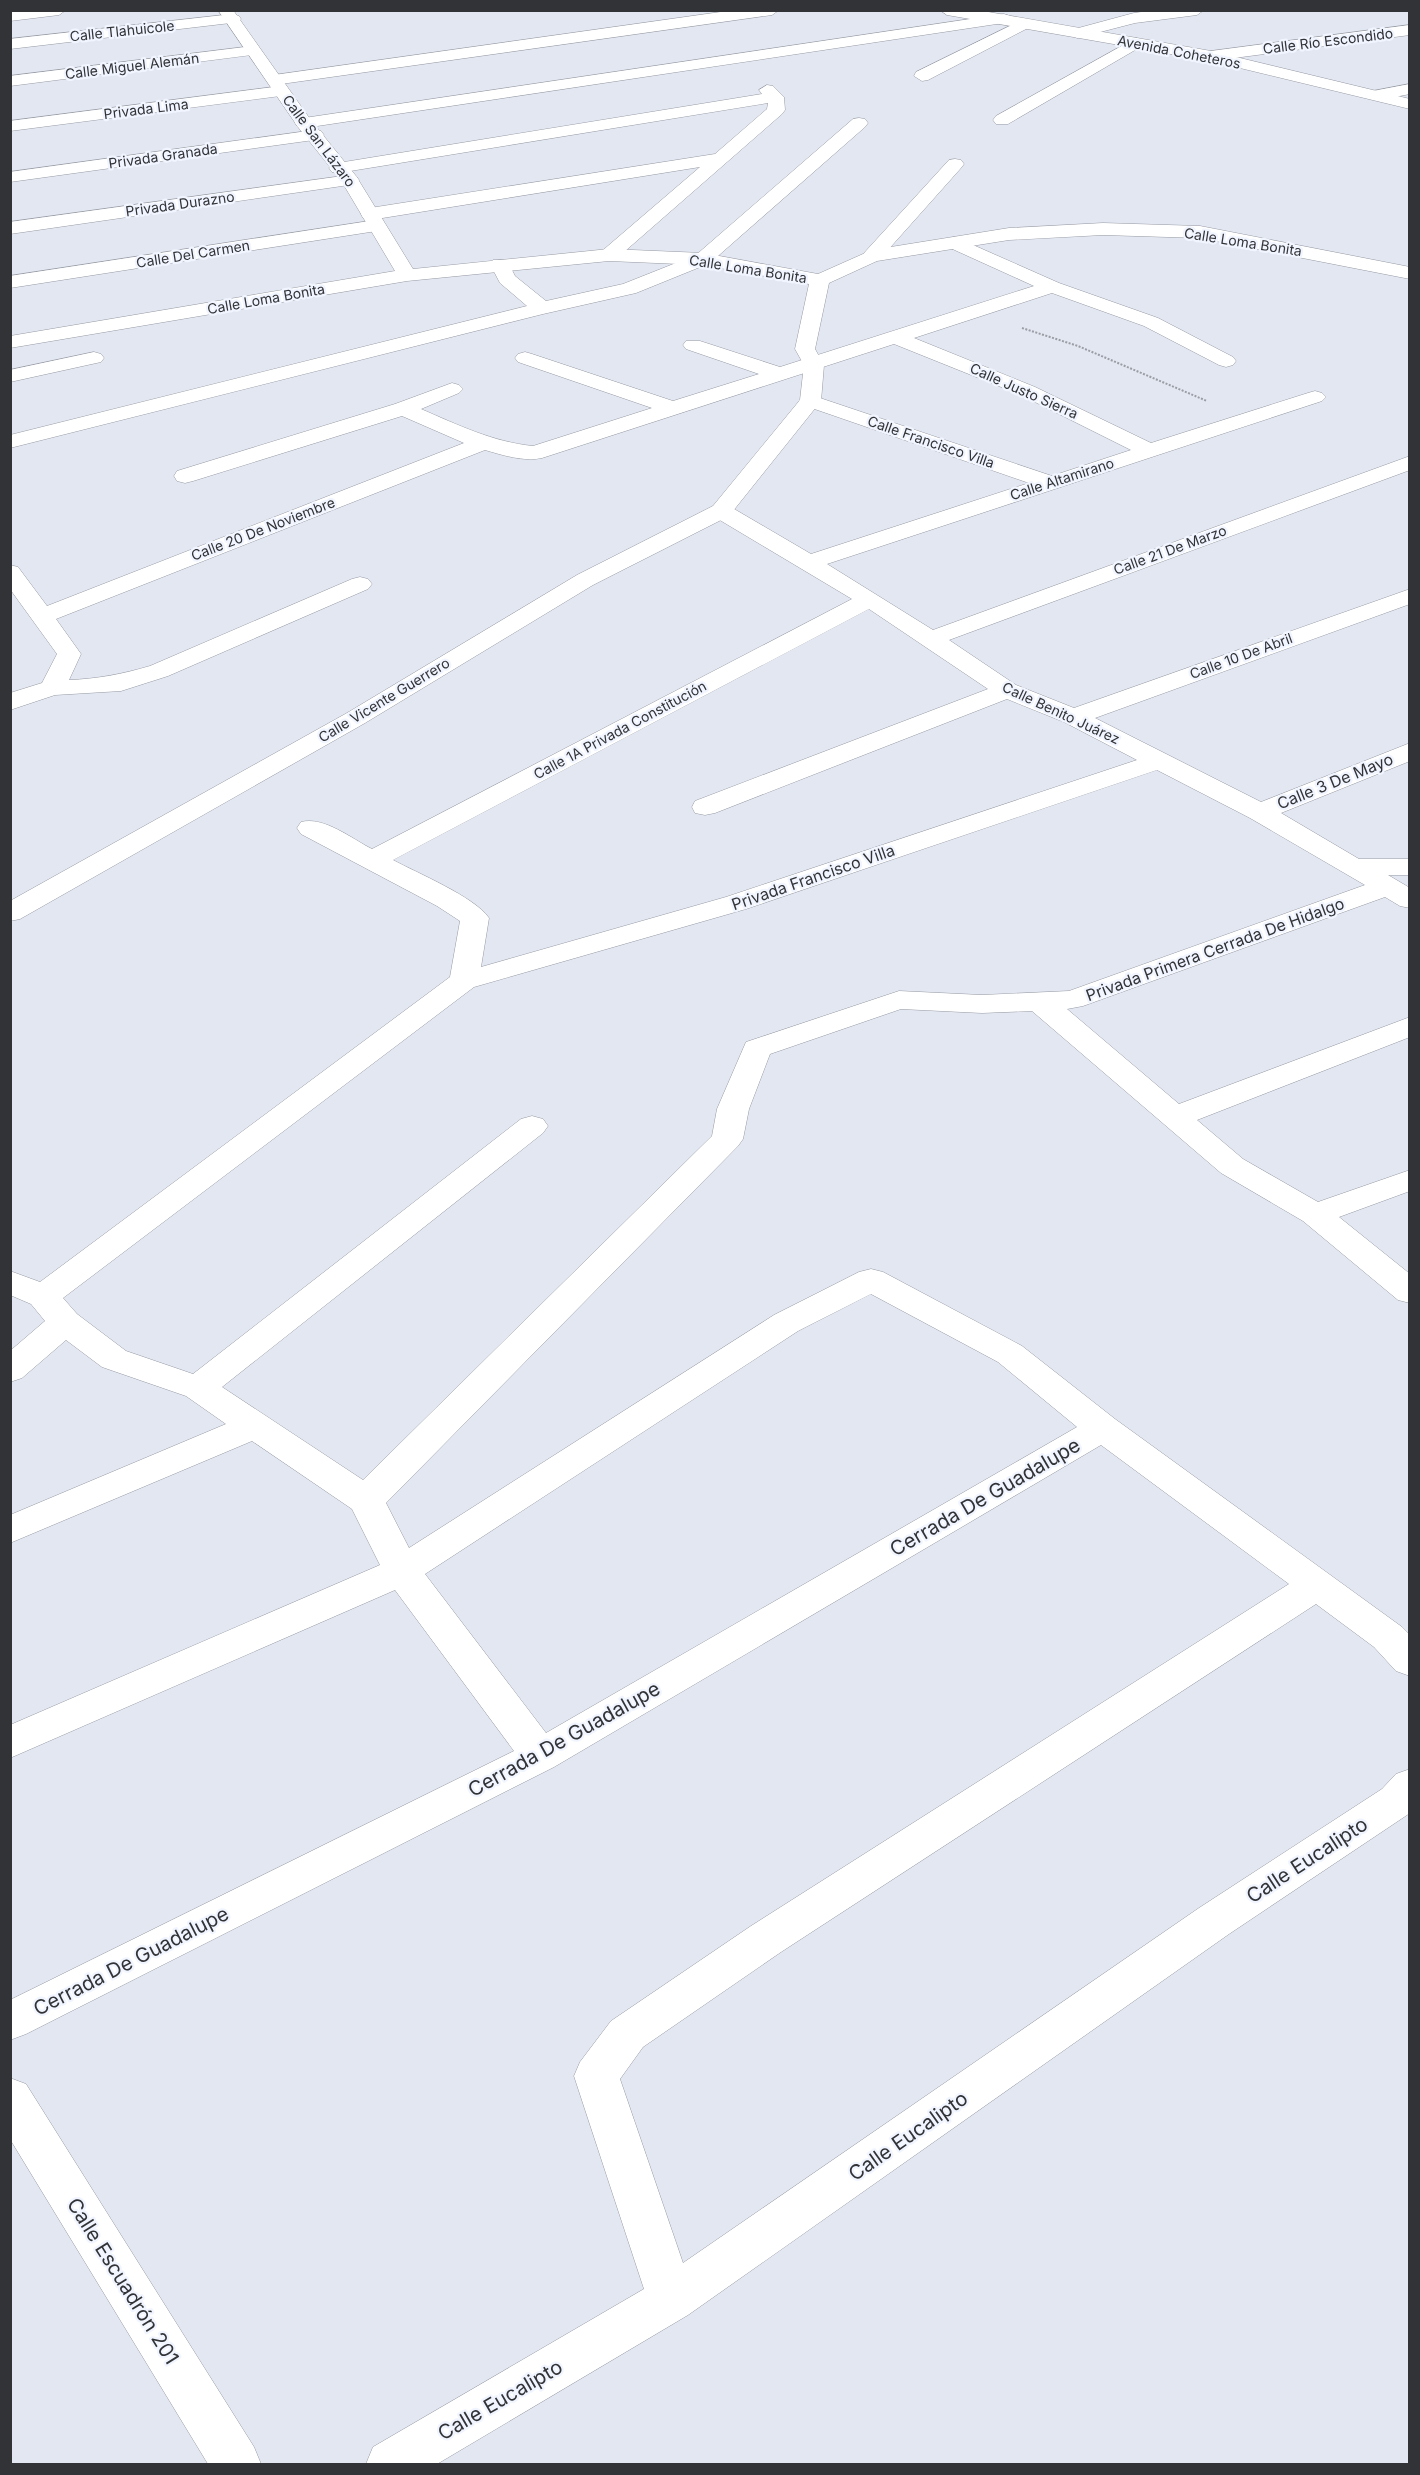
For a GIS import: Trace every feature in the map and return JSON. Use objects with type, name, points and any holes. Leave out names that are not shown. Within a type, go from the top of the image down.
[{"type":"street","points":[[10,16],[59,10]]},
{"type":"street","name":"Privada Lima","points":[[10,126],[772,10]]},
{"type":"street","name":"Avenida Coheteros","points":[[947,10],[1000,15],[1026,23],[1077,33],[1211,56],[1410,104]]},
{"type":"street","points":[[1119,10],[1134,18]]},
{"type":"street","points":[[1077,33],[1134,18],[1197,10]]},
{"type":"street","name":"Calle Tlahuicole","points":[[10,44],[230,13]]},
{"type":"street","name":"Calle San Lázaro","points":[[230,13],[253,51],[344,174],[407,275]]},
{"type":"street","name":"Privada Granada","points":[[10,177],[1000,15]]},
{"type":"street","points":[[922,76],[1026,23]]},
{"type":"street","points":[[609,255],[776,110],[776,97],[723,61],[707,43],[680,24]]},
{"type":"street","name":"Calle Río Escondido","points":[[1211,56],[1410,30]]},
{"type":"street","points":[[1002,120],[1136,43]]},
{"type":"street","name":"Calle Miguel Alemán","points":[[10,81],[253,51]]},
{"type":"street","points":[[1379,95],[1410,89]]},
{"type":"street","name":"Privada Durazno","points":[[10,228],[344,174],[776,97]]},
{"type":"street","points":[[10,442],[542,308],[629,289],[703,259],[859,123]]},
{"type":"street","name":"Calle Del Carmen","points":[[10,282],[721,158]]},
{"type":"street","points":[[872,256],[955,164]]},
{"type":"street","name":"Calle Loma Bonita","points":[[10,342],[407,275],[500,264],[609,255],[703,259],[820,280],[872,256],[1009,234],[1103,229],[1200,232],[1410,273]]},
{"type":"street","points":[[956,243],[1052,287],[1150,322],[1226,361]]},
{"type":"street","points":[[500,264],[507,279],[542,308]]},
{"type":"street","points":[[810,401],[814,364],[805,349],[820,280]]},
{"type":"street","points":[[403,409],[483,443],[518,452],[534,453],[675,410],[1052,287]]},
{"type":"street","name":"Calle Justo Sierra","points":[[894,337],[1028,390],[1150,450]]},
{"type":"street","points":[[693,345],[782,375]]},
{"type":"street","points":[[525,357],[675,410]]},
{"type":"street","points":[[10,376],[94,358]]},
{"type":"street","points":[[185,476],[403,409],[452,389]]},
{"type":"street","name":"Calle Altamirano","points":[[810,562],[1315,397]]},
{"type":"street","name":"Calle Vicente Guerrero","points":[[10,913],[356,718],[585,580],[721,511],[810,401]]},
{"type":"street","name":"Calle Francisco Villa","points":[[810,401],[1051,483]]},
{"type":"street","name":"Calle 20 De Noviembre","points":[[42,616],[483,443]]},
{"type":"street","name":"Calle 21 De Marzo","points":[[930,639],[1410,462]]},
{"type":"street","name":"Calle Benito Juárez","points":[[721,511],[870,599],[1007,690],[1073,717],[1260,812],[1399,893]]},
{"type":"street","points":[[10,572],[19,595],[42,616],[69,654],[52,688]]},
{"type":"street","points":[[10,702],[52,688],[121,683],[159,671],[360,584]]},
{"type":"street","name":"Calle 10 De Abril","points":[[1073,717],[1410,596]]},
{"type":"street","name":"Calle 1A Privada Constitución","points":[[370,861],[870,599]]},
{"type":"street","points":[[705,807],[1007,690]]},
{"type":"street","name":"Calle 3 De Mayo","points":[[1260,812],[1410,751]]},
{"type":"street","name":"Privada Francisco Villa","points":[[464,981],[736,903],[1159,761]]},
{"type":"street","points":[[43,1296],[464,981],[475,918],[447,900],[311,828]]},
{"type":"street","points":[[1352,867],[1410,867]]},
{"type":"street","name":"Privada Primera Cerrada De Hidalgo","points":[[366,1500],[727,1139],[733,1109],[757,1048],[899,1000],[982,1004],[1073,1000],[1399,893]]},
{"type":"street","points":[[1039,1002],[1232,1166],[1315,1214],[1410,1292]]},
{"type":"street","points":[[1174,1117],[1410,1026]]},
{"type":"street","points":[[198,1388],[532,1126]]},
{"type":"street","points":[[1315,1214],[1410,1180]]},
{"type":"street","points":[[10,1742],[402,1571],[786,1323],[871,1280],[1010,1354],[1102,1428],[1389,1637],[1410,1661]]},
{"type":"street","points":[[10,1282],[43,1296],[65,1322],[114,1359],[198,1388],[366,1500],[402,1571],[540,1756]]},
{"type":"street","points":[[10,1370],[65,1322]]},
{"type":"street","points":[[10,1530],[255,1426]]},
{"type":"street","name":"Cerrada De Guadalupe","points":[[10,2021],[540,1756],[1102,1428]]},
{"type":"street","points":[[671,2300],[596,2076],[627,2034],[766,1938],[1318,1584]]},
{"type":"street","name":"Calle Eucalipto","points":[[391,2464],[671,2300],[1214,1921],[1396,1801],[1410,1785]]},
{"type":"street","name":"Calle Escuadrón 201","points":[[10,2098],[236,2464]]},
{"type":"path","points":[[972,312],[1078,346],[1246,419]]}]
